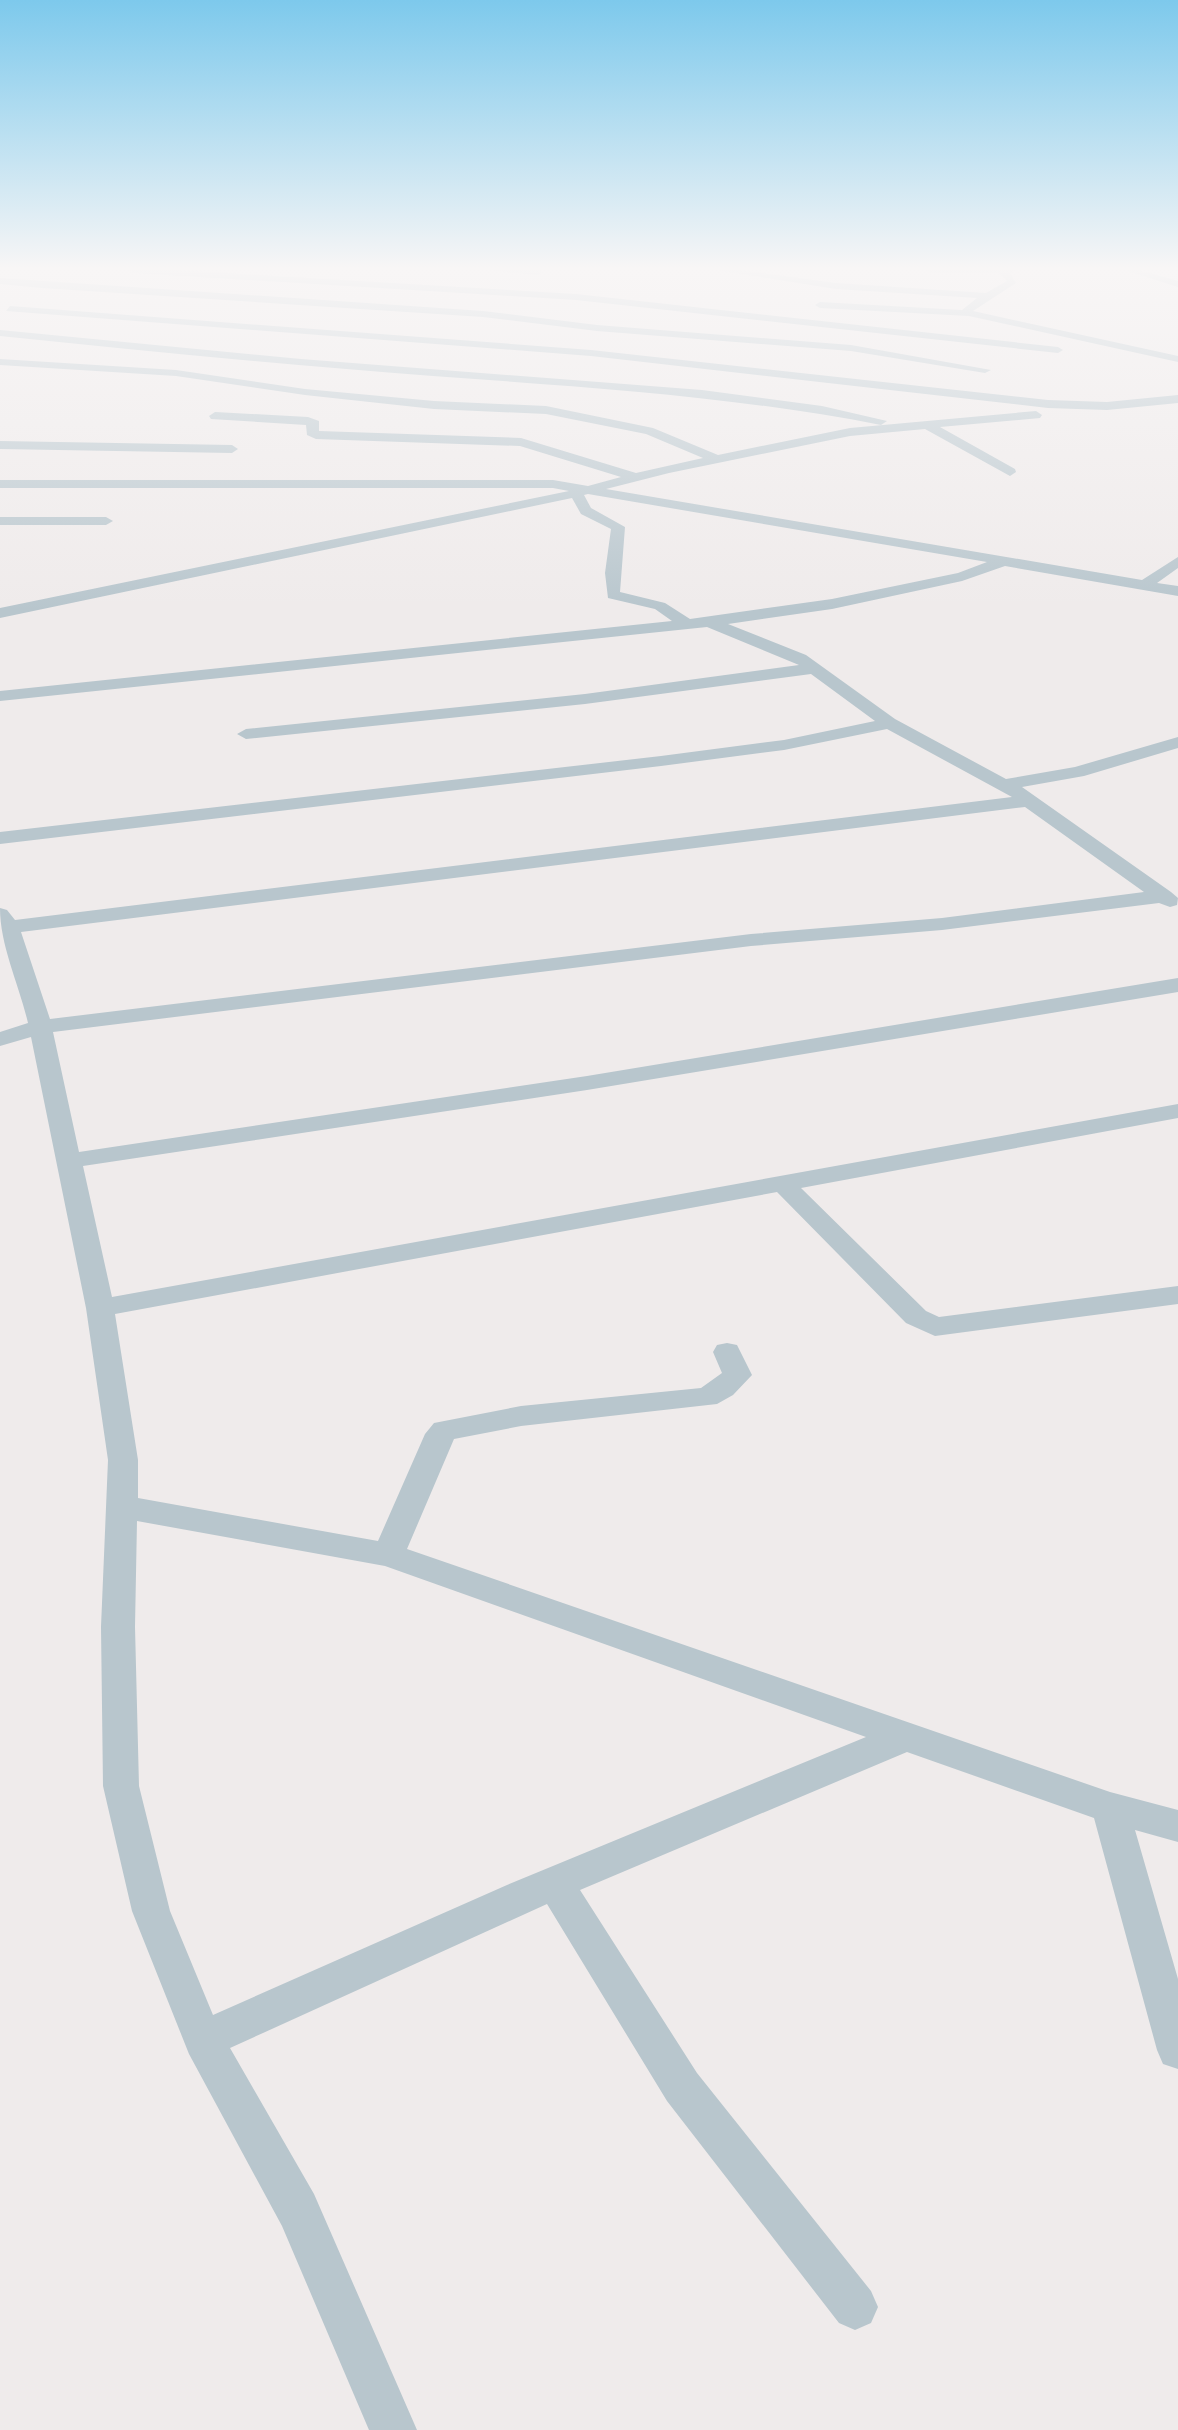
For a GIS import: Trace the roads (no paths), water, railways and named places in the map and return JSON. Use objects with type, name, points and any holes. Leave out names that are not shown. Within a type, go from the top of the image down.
[{"type":"street","points":[[246,383],[434,405],[558,411],[649,431],[717,459]]},
{"type":"street","points":[[584,383],[823,408],[907,426]]},
{"type":"street","points":[[862,383],[1048,404],[1121,405],[1178,399]]},
{"type":"street","points":[[558,411],[592,384]]},
{"type":"street","points":[[508,407],[507,418],[522,442]]},
{"type":"street","points":[[0,613],[577,495],[717,459],[850,432],[1036,415]]},
{"type":"street","points":[[215,416],[308,421],[315,424],[310,432],[316,435],[522,442],[637,478]]},
{"type":"street","points":[[927,425],[1010,472]]},
{"type":"street","points":[[0,445],[232,449]]},
{"type":"street","points":[[0,484],[517,483],[597,489],[1178,590]]},
{"type":"street","points":[[577,495],[586,510],[618,527],[612,573],[613,595],[660,606],[688,625]]},
{"type":"street","points":[[0,521],[106,521]]},
{"type":"street","points":[[0,696],[688,625],[832,604],[897,591],[972,574],[1004,561]]},
{"type":"street","points":[[1145,585],[1178,561]]},
{"type":"street","points":[[709,622],[800,658],[889,723],[1029,801],[1171,901]]},
{"type":"street","points":[[246,734],[585,699],[815,668]]},
{"type":"street","points":[[0,838],[381,796],[702,756],[784,745],[889,723]]},
{"type":"street","points":[[1004,785],[1078,772],[1178,743]]},
{"type":"street","points":[[393,2430],[298,2210],[203,2040],[150,1911],[121,1786],[118,1627],[123,1460],[100,1308],[40,1027],[30,985],[3,923],[1029,801]]},
{"type":"street","points":[[0,1039],[40,1027],[751,940],[1171,901]]},
{"type":"street","points":[[68,1161],[587,1083],[1178,985]]},
{"type":"street","points":[[100,1308],[1178,1111]]},
{"type":"street","points":[[782,1183],[916,1317],[935,1327],[1178,1295]]},
{"type":"street","points":[[388,1555],[440,1434],[445,1430],[521,1416],[707,1397],[737,1376],[727,1352]]},
{"type":"street","points":[[122,1507],[388,1555],[909,1735],[1110,1808],[1178,1826]]},
{"type":"street","points":[[203,2040],[555,1883],[909,1735]]},
{"type":"street","points":[[1110,1808],[1178,2050]]},
{"type":"street","points":[[555,1883],[682,2087],[855,2307]]}]
